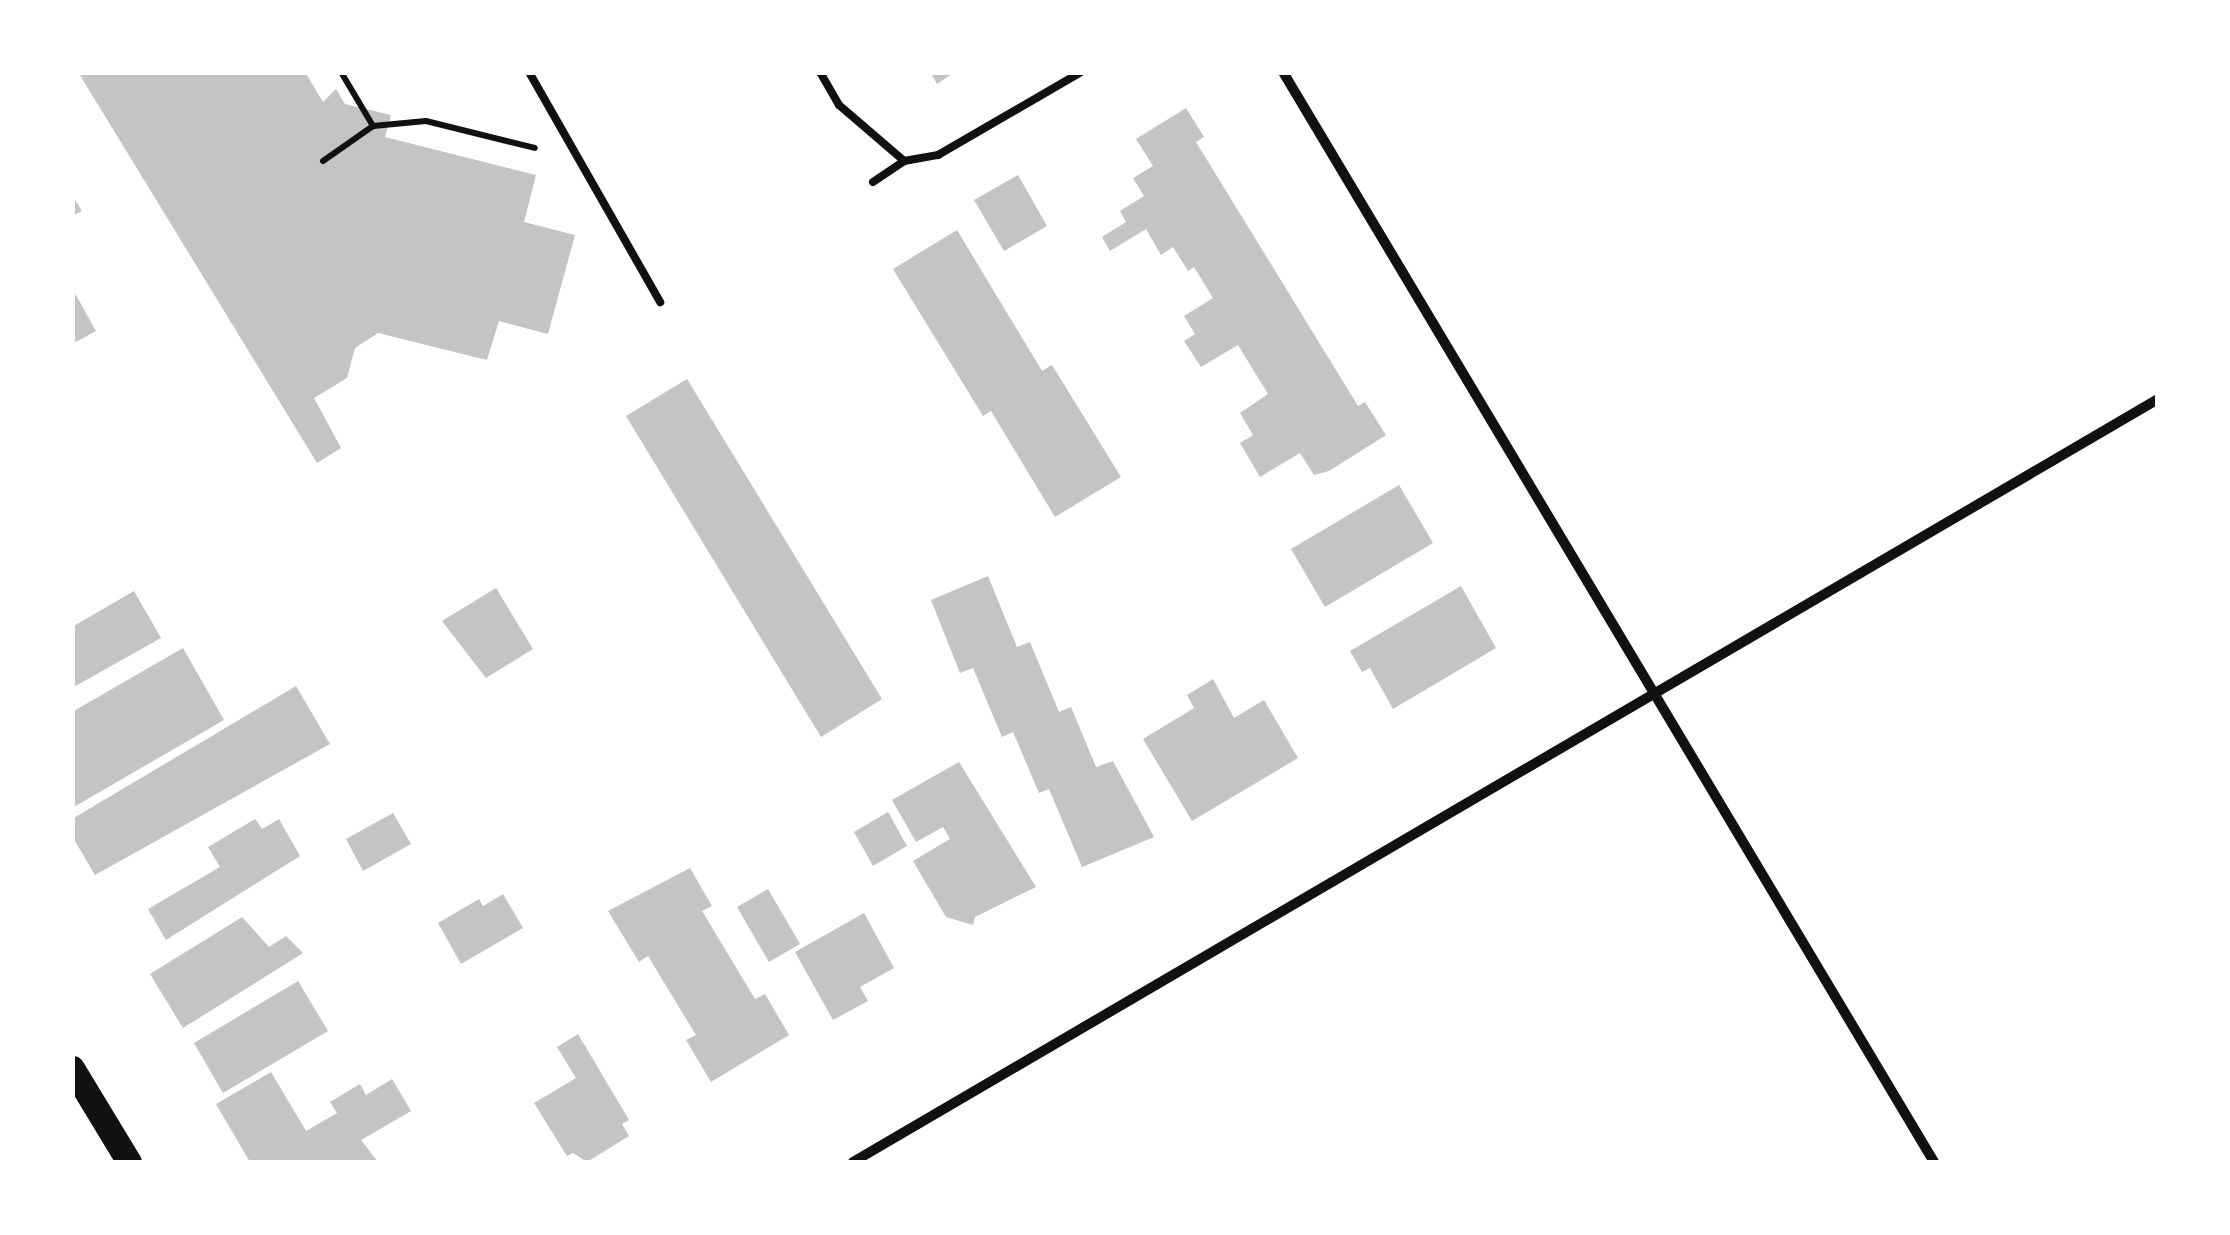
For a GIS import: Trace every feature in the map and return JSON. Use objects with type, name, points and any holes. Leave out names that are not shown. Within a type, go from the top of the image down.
[{"type":"main road","points":[[72,1068],[129,1162]]},
{"type":"street","points":[[1283,72],[1934,1162]]},
{"type":"street","points":[[853,1162],[2158,399]]},
{"type":"lane","points":[[529,72],[660,302]]},
{"type":"lane","points":[[820,72],[839,106],[904,161]]},
{"type":"lane","points":[[873,182],[904,161],[938,155],[1081,72]]},
{"type":"path","points":[[341,72],[373,126]]},
{"type":"path","points":[[322,161],[373,126],[426,121],[535,148]]},
{"type":"building","points":[[78,72],[305,72],[323,102],[336,89],[345,104],[391,115],[385,137],[536,175],[524,222],[575,235],[548,334],[499,321],[487,360],[378,333],[355,348],[347,378],[314,398],[341,448],[317,463]]},
{"type":"building","points":[[930,72],[955,72],[937,84]]},
{"type":"building","points":[[1186,108],[1204,137],[1196,142],[1358,406],[1365,402],[1386,435],[1329,471],[1314,475],[1300,453],[1260,477],[1240,443],[1253,435],[1240,413],[1268,394],[1238,345],[1201,367],[1184,341],[1195,334],[1184,316],[1213,298],[1194,267],[1188,271],[1173,247],[1161,255],[1146,229],[1110,251],[1102,237],[1126,222],[1120,211],[1144,196],[1133,178],[1153,166],[1136,139]]},
{"type":"building","points":[[1018,175],[1047,226],[1004,251],[974,200]]},
{"type":"building","points":[[72,195],[82,211],[72,216]]},
{"type":"building","points":[[957,230],[1042,371],[1052,365],[1121,477],[1055,517],[991,411],[983,416],[893,269]]},
{"type":"building","points":[[72,288],[96,331],[72,344]]},
{"type":"building","points":[[687,379],[882,699],[821,737],[626,416]]},
{"type":"building","points":[[1399,485],[1433,543],[1325,607],[1291,549]]},
{"type":"building","points":[[988,576],[1017,647],[1030,642],[1059,712],[1071,707],[1096,767],[1113,761],[1154,837],[1082,867],[1049,789],[1039,793],[1013,732],[1002,737],[973,668],[960,673],[931,600]]},
{"type":"building","points":[[1461,586],[1496,648],[1393,709],[1370,668],[1362,672],[1350,651]]},
{"type":"building","points":[[496,588],[533,649],[486,678],[442,621]]},
{"type":"building","points":[[134,591],[161,638],[72,688],[72,627]]},
{"type":"building","points":[[183,648],[224,720],[72,808],[72,712]]},
{"type":"building","points":[[1213,679],[1234,718],[1264,700],[1298,758],[1192,821],[1143,739],[1194,708],[1187,695]]},
{"type":"building","points":[[296,686],[330,744],[95,875],[72,836],[72,819]]},
{"type":"building","points":[[959,762],[1036,887],[975,917],[973,925],[946,917],[913,861],[950,839],[943,827],[916,842],[892,800]]},
{"type":"building","points":[[888,812],[907,846],[873,866],[854,832]]},
{"type":"building","points":[[393,813],[411,844],[363,871],[346,839]]},
{"type":"building","points":[[255,819],[262,829],[279,819],[300,856],[166,940],[148,909],[220,867],[208,847]]},
{"type":"building","points":[[690,868],[712,906],[702,911],[755,999],[765,994],[789,1035],[711,1082],[686,1040],[696,1035],[648,956],[639,962],[608,911]]},
{"type":"building","points":[[768,889],[800,944],[769,962],[737,907]]},
{"type":"building","points":[[503,894],[523,928],[461,964],[438,923],[479,899],[483,906]]},
{"type":"building","points":[[864,913],[894,968],[860,987],[868,1001],[833,1020],[795,952]]},
{"type":"building","points":[[242,917],[269,947],[286,936],[303,953],[183,1028],[150,974]]},
{"type":"building","points":[[298,981],[328,1031],[223,1093],[194,1043]]},
{"type":"building","points":[[578,1034],[629,1120],[622,1124],[629,1136],[587,1162],[573,1153],[567,1156],[534,1103],[576,1078],[557,1047]]},
{"type":"building","points":[[271,1072],[306,1131],[337,1113],[330,1102],[360,1084],[366,1095],[392,1079],[411,1111],[361,1140],[378,1162],[250,1162],[216,1104]]}]
